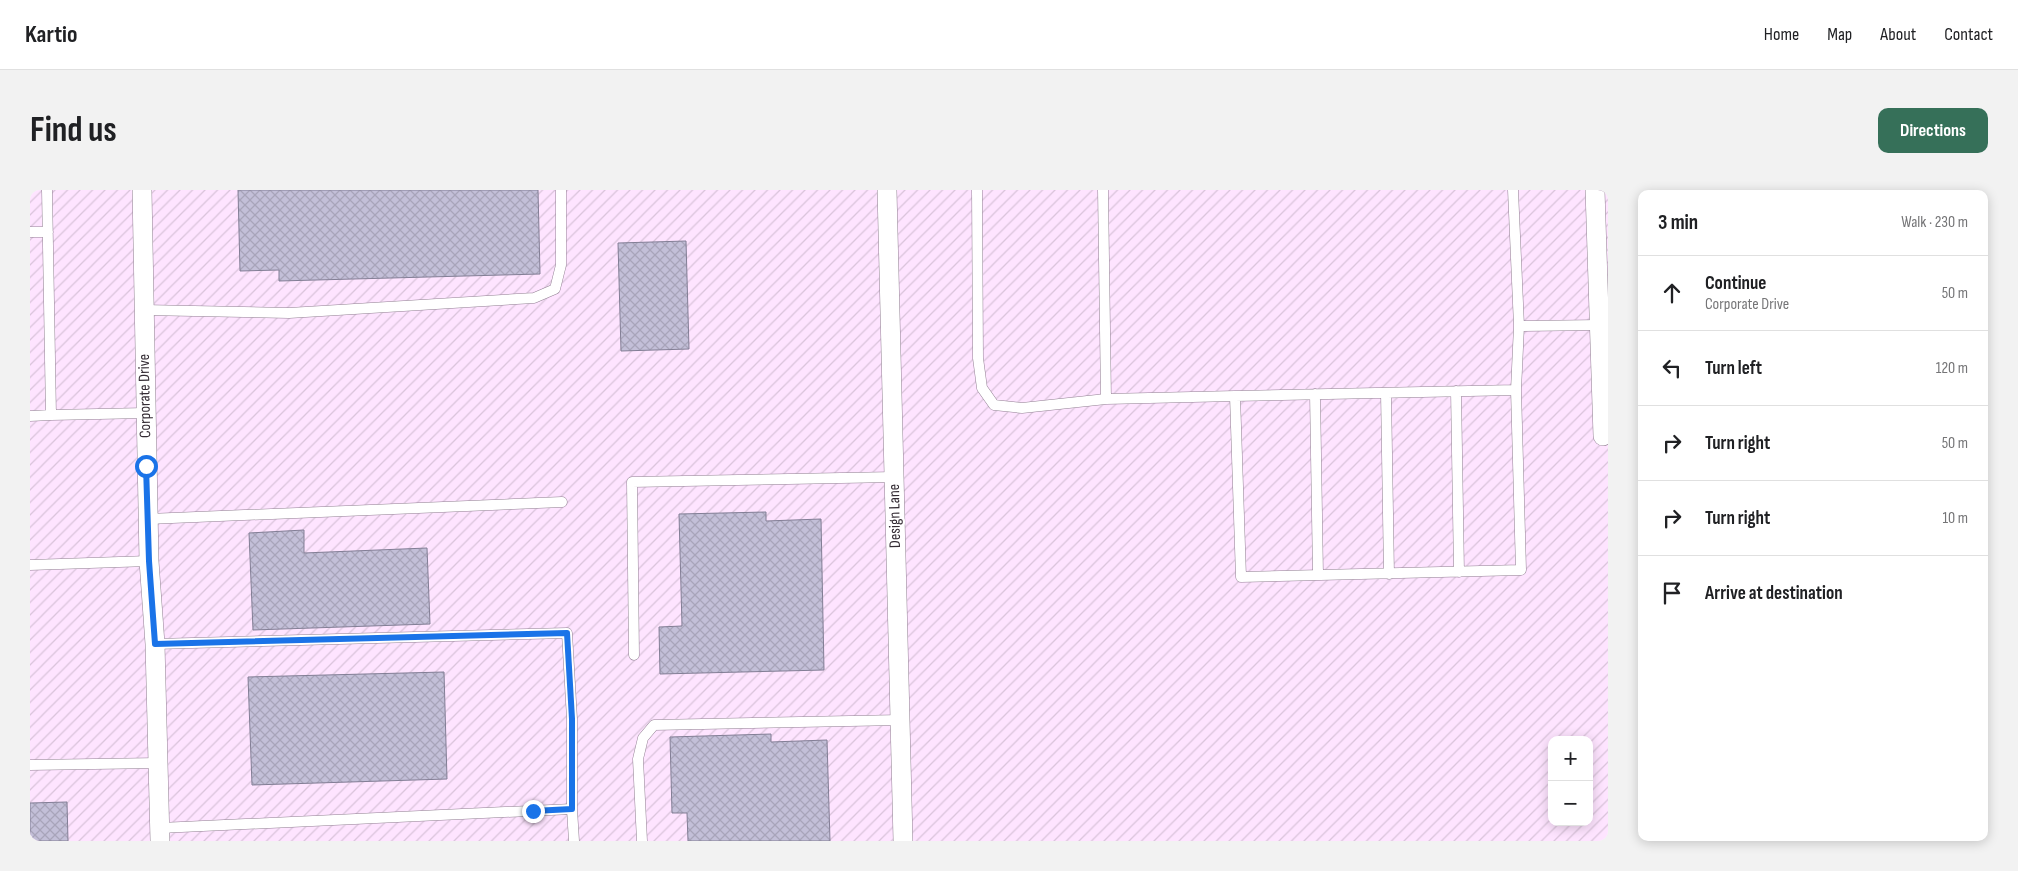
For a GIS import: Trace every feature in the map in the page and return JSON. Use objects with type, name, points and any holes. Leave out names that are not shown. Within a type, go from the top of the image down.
[{"type":"street","name":"Corporate Drive","points":[[142,190],[149,561],[155,644],[160,834]]},
{"type":"street","name":"Design Lane","points":[[886,190],[903,841]]},
{"type":"street","points":[[1596,190],[1599,325],[1605,399],[1602,436]]},
{"type":"lane","points":[[47,190],[51,415]]},
{"type":"lane","points":[[144,310],[289,313],[534,298],[555,289],[560,265],[560,190]]},
{"type":"lane","points":[[977,190],[978,358],[982,388],[994,405],[1022,408],[1106,399],[1516,390]]},
{"type":"lane","points":[[1103,190],[1106,399]]},
{"type":"lane","points":[[1235,396],[1241,577],[1521,570],[1516,390],[1518,326],[1513,190]]},
{"type":"lane","points":[[30,232],[48,232]]},
{"type":"lane","points":[[1518,326],[1599,325]]},
{"type":"lane","points":[[1456,391],[1459,572]]},
{"type":"lane","points":[[1386,392],[1389,574]]},
{"type":"lane","points":[[1315,394],[1318,575]]},
{"type":"lane","points":[[30,416],[145,413]]},
{"type":"lane","points":[[634,655],[632,482],[894,477]]},
{"type":"lane","points":[[148,519],[562,502]]},
{"type":"lane","points":[[30,565],[149,561]]},
{"type":"lane","points":[[155,644],[567,633],[572,719],[574,841]]},
{"type":"lane","points":[[642,841],[638,759],[643,738],[654,725],[900,720]]},
{"type":"lane","points":[[30,765],[158,763]]},
{"type":"lane","points":[[160,834],[572,809]]},
{"type":"shaded area","points":[[30,190],[1608,190],[1608,841],[30,841]]},
{"type":"building","points":[[238,190],[538,190],[540,274],[279,281],[279,270],[240,271]]},
{"type":"building","points":[[686,241],[689,349],[621,351],[618,243]]},
{"type":"building","points":[[766,512],[766,521],[821,519],[824,670],[660,674],[659,627],[682,626],[679,514]]},
{"type":"building","points":[[304,530],[304,553],[427,548],[430,624],[253,630],[249,533]]},
{"type":"building","points":[[444,672],[447,779],[252,785],[248,677]]},
{"type":"building","points":[[771,734],[771,742],[827,740],[830,841],[688,841],[687,813],[672,813],[670,737]]},
{"type":"building","points":[[67,802],[68,841],[30,841],[30,803]]},
{"type":"route","points":[[146,466],[149,561],[155,644],[567,633],[572,719],[572,809],[533,811]]}]
